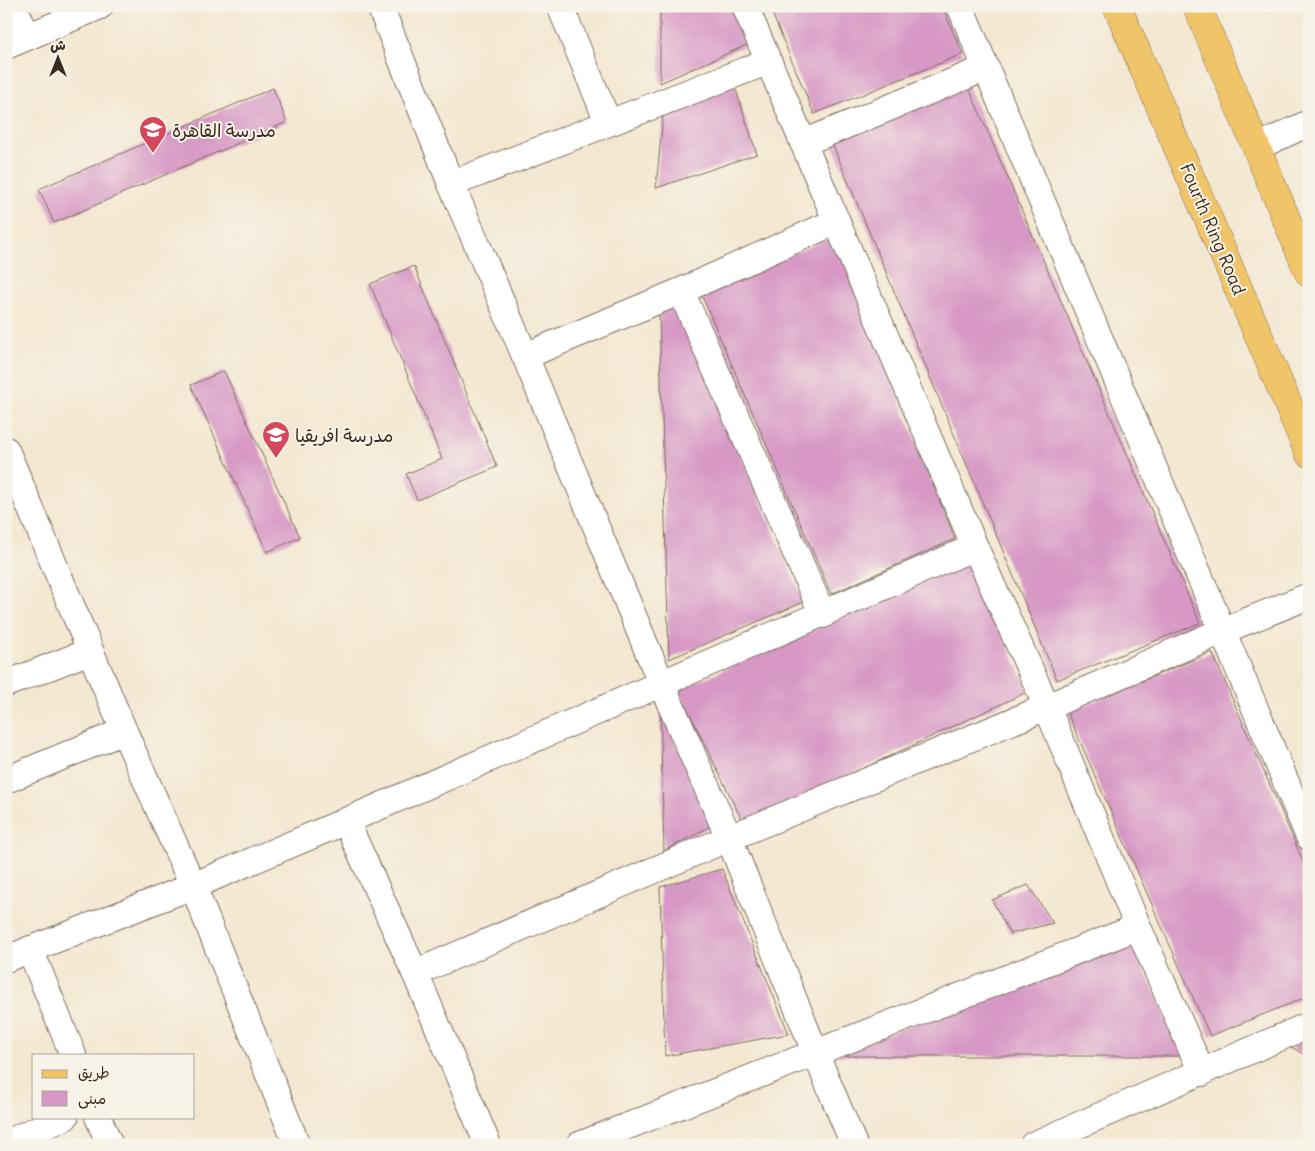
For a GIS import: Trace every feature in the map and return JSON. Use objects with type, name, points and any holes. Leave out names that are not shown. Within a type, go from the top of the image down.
[{"type":"main road","name":"Fourth Ring Road","points":[[1117,6],[1309,453]]},
{"type":"main road","points":[[1197,6],[1309,273]]},
{"type":"street","points":[[14,6],[17,42],[100,6]]},
{"type":"street","points":[[380,6],[451,184],[728,838],[854,1145]]},
{"type":"street","points":[[560,6],[608,122]]},
{"type":"street","points":[[745,6],[767,62],[837,221],[975,548],[1047,707],[1138,926],[1202,1073]]},
{"type":"street","points":[[960,6],[1309,837]]},
{"type":"street","points":[[451,184],[767,62]]},
{"type":"street","points":[[803,143],[986,68]]},
{"type":"street","points":[[1257,147],[1309,123]]},
{"type":"street","points":[[525,356],[681,291],[837,221]]},
{"type":"street","points":[[681,291],[823,615]]},
{"type":"street","points":[[6,450],[124,732],[193,886],[297,1145]]},
{"type":"street","points":[[6,959],[193,886],[662,685],[975,548]]},
{"type":"street","points":[[415,973],[728,838],[1047,707],[1222,631],[1309,596]]},
{"type":"street","points":[[6,684],[90,651]]},
{"type":"street","points":[[6,780],[124,732]]},
{"type":"street","points":[[346,821],[415,973],[488,1145]]},
{"type":"street","points":[[579,1145],[1138,926]]},
{"type":"street","points":[[30,949],[73,1054]]},
{"type":"street","points":[[1033,1145],[1309,1025]]},
{"type":"street","points":[[6,1143],[63,1118]]},
{"type":"street","points":[[98,1118],[110,1145]]},
{"type":"building","points":[[660,6],[734,6],[749,44],[660,83]]},
{"type":"building","points":[[769,6],[942,6],[963,54],[814,114]]},
{"type":"building","points":[[733,81],[757,154],[656,188],[663,115]]},
{"type":"building","points":[[968,86],[1200,623],[1057,680],[831,141]]},
{"type":"building","points":[[273,88],[287,122],[54,223],[39,189]]},
{"type":"building","points":[[834,236],[955,539],[831,594],[701,294]]},
{"type":"building","points":[[414,266],[497,467],[417,500],[406,474],[442,459],[370,284]]},
{"type":"building","points":[[676,305],[804,602],[669,659],[659,311]]},
{"type":"building","points":[[224,371],[300,537],[267,552],[191,385]]},
{"type":"building","points":[[968,562],[1029,691],[744,824],[678,690]]},
{"type":"building","points":[[1212,652],[1309,875],[1309,996],[1210,1036],[1067,712]]},
{"type":"building","points":[[660,707],[711,826],[664,851]]},
{"type":"building","points":[[722,869],[789,1034],[665,1056],[660,887]]},
{"type":"building","points":[[1028,885],[1053,923],[1010,934],[992,900]]},
{"type":"building","points":[[1130,939],[1184,1056],[832,1056]]},
{"type":"building","points":[[1309,1039],[1309,1057],[1291,1047]]},
{"type":"place","name":"مدرسة القاهرة","points":[[153,154]]},
{"type":"place","name":"مدرسة افريقيا","points":[[276,459]]}]
